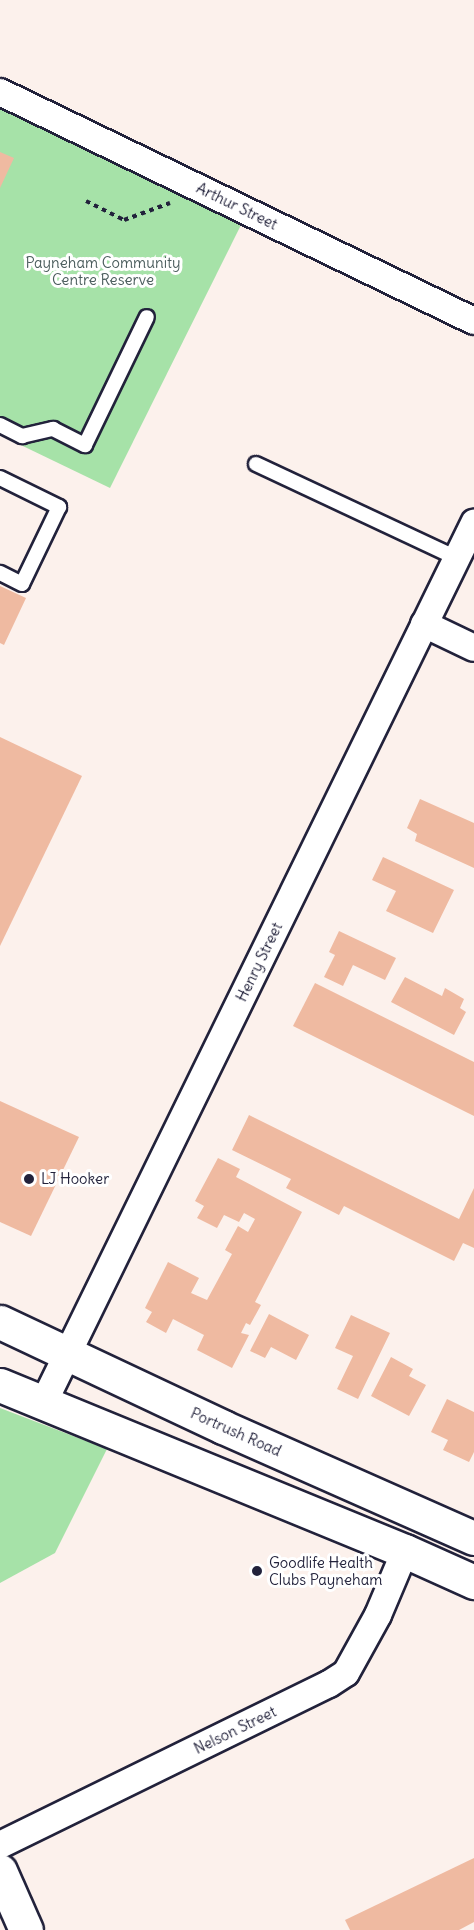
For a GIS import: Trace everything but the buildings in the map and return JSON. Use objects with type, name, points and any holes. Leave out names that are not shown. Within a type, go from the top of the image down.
[{"type":"main road","name":"Portrush Road","points":[[0,1322],[223,1427],[474,1538]]},
{"type":"main road","points":[[0,1385],[405,1551],[474,1582]]},
{"type":"main road","points":[[0,1871],[26,1930]]},
{"type":"street","name":"Arthur Street","points":[[0,92],[474,321]]},
{"type":"street","name":"Henry Street","points":[[44,1402],[474,523]]},
{"type":"street","points":[[424,624],[474,648]]},
{"type":"street","name":"Nelson Street","points":[[0,1845],[329,1684],[346,1673],[378,1615],[405,1551]]},
{"type":"lane","points":[[0,425],[22,436],[53,429],[85,445],[147,317]]},
{"type":"lane","points":[[256,464],[457,558]]},
{"type":"lane","points":[[0,478],[59,507],[22,584],[0,573]]},
{"type":"path","points":[[86,201],[123,220],[176,201]]},
{"type":"green space","name":"Payneham Community Centre Reserve","points":[[0,108],[242,223],[110,488],[0,435]]},
{"type":"green space","points":[[0,1408],[107,1449],[55,1553],[0,1583]]},
{"type":"place","name":"LJ Hooker","points":[[29,1179]]},
{"type":"place","name":"Goodlife Health Clubs Payneham","points":[[257,1571]]}]
